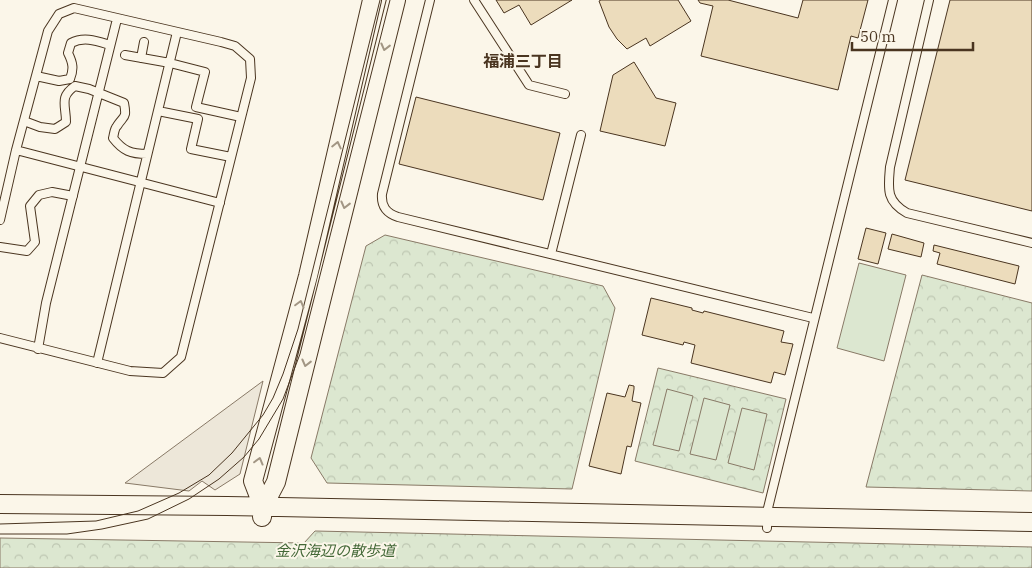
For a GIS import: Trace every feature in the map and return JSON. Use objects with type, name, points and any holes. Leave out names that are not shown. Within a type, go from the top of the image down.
[{"type":"street","points":[[262,512],[254,482],[308,276],[372,0]]},
{"type":"street","points":[[262,512],[276,482],[396,0]]},
{"type":"street","points":[[0,504],[262,512],[767,523],[1032,533]]},
{"type":"street","points":[[0,515],[262,512]]},
{"type":"street","points":[[767,523],[1032,522]]},
{"type":"lane","points":[[430,0],[382,194],[382,204],[388,213],[813,318]]},
{"type":"lane","points":[[474,0],[529,85],[565,94]]},
{"type":"lane","points":[[767,523],[813,318],[893,0]]},
{"type":"lane","points":[[929,0],[890,167],[888,184],[890,198],[897,208],[907,213],[1032,243]]},
{"type":"lane","points":[[0,220],[16,150],[48,31],[59,14],[74,8],[236,46],[250,60],[251,78],[180,357],[163,373],[130,371],[0,338]]},
{"type":"lane","points":[[38,349],[46,303],[117,19]]},
{"type":"lane","points":[[97,363],[177,32]]},
{"type":"lane","points":[[36,76],[59,81],[70,79],[74,71],[68,52],[71,43],[78,40],[92,40],[110,45]]},
{"type":"lane","points":[[140,58],[144,42]]},
{"type":"lane","points":[[125,55],[170,63],[205,72],[196,107],[241,117]]},
{"type":"lane","points":[[24,121],[40,127],[55,129],[66,122],[64,101],[68,92],[76,86],[89,89],[97,94],[124,103],[126,112],[123,121],[116,126],[113,138],[120,148],[131,154],[147,154]]},
{"type":"lane","points":[[158,110],[198,119],[191,149],[232,157]]},
{"type":"lane","points":[[551,254],[581,135]]},
{"type":"lane","points":[[16,150],[220,203]]},
{"type":"lane","points":[[0,248],[27,250],[35,242],[30,206],[39,194],[52,192],[73,196]]},
{"type":"green space","points":[[385,235],[603,286],[615,308],[572,489],[327,483],[311,458],[366,246]]},
{"type":"green space","points":[[859,263],[906,275],[884,361],[837,348]]},
{"type":"green space","points":[[922,275],[1032,303],[1032,491],[866,487]]},
{"type":"green space","points":[[658,368],[786,399],[763,493],[635,461]]},
{"type":"green space","points":[[667,389],[693,396],[679,451],[653,445]]},
{"type":"green space","points":[[704,398],[730,405],[716,460],[690,454]]},
{"type":"green space","points":[[742,408],[767,414],[754,470],[728,463]]},
{"type":"green space","name":"金沢海辺の散歩道","points":[[315,531],[1032,547],[1032,568],[0,568],[0,538],[304,543]]},
{"type":"shaded area","points":[[263,381],[240,474],[215,490],[202,481],[189,491],[125,483]]},
{"type":"building","points":[[496,0],[572,0],[531,25],[519,5],[504,13]]},
{"type":"building","points":[[678,0],[691,21],[650,46],[646,38],[627,49],[609,27],[599,1]]},
{"type":"building","points":[[698,0],[728,0],[798,18],[803,0],[868,0],[858,38],[851,36],[838,90],[701,56],[713,6],[700,3]]},
{"type":"building","points":[[950,0],[1032,0],[1032,211],[905,180]]},
{"type":"building","points":[[634,62],[656,98],[676,103],[665,146],[600,131],[613,75]]},
{"type":"building","points":[[416,97],[560,133],[543,200],[399,164]]},
{"type":"building","points":[[866,228],[886,233],[878,264],[858,259]]},
{"type":"building","points":[[892,234],[924,243],[921,257],[888,249]]},
{"type":"building","points":[[934,245],[1019,266],[1015,284],[937,264],[940,253],[933,251]]},
{"type":"building","points":[[651,298],[692,308],[692,310],[703,313],[704,311],[784,331],[781,342],[793,344],[785,375],[774,372],[771,383],[691,363],[695,345],[684,342],[683,345],[642,335]]},
{"type":"building","points":[[629,385],[634,386],[632,401],[641,403],[631,447],[627,446],[621,474],[589,466],[607,393],[625,397]]},
{"type":"tram line","points":[[0,524],[96,521],[138,511],[179,493],[209,475],[232,453],[263,415],[273,398],[283,374],[298,329],[380,0]]},
{"type":"tram line","points":[[0,534],[67,534],[148,519],[189,499],[219,479],[244,457],[259,439],[283,399],[300,354],[390,0]]},
{"type":"district","name":"福浦三丁目","points":[[523,61]]}]
